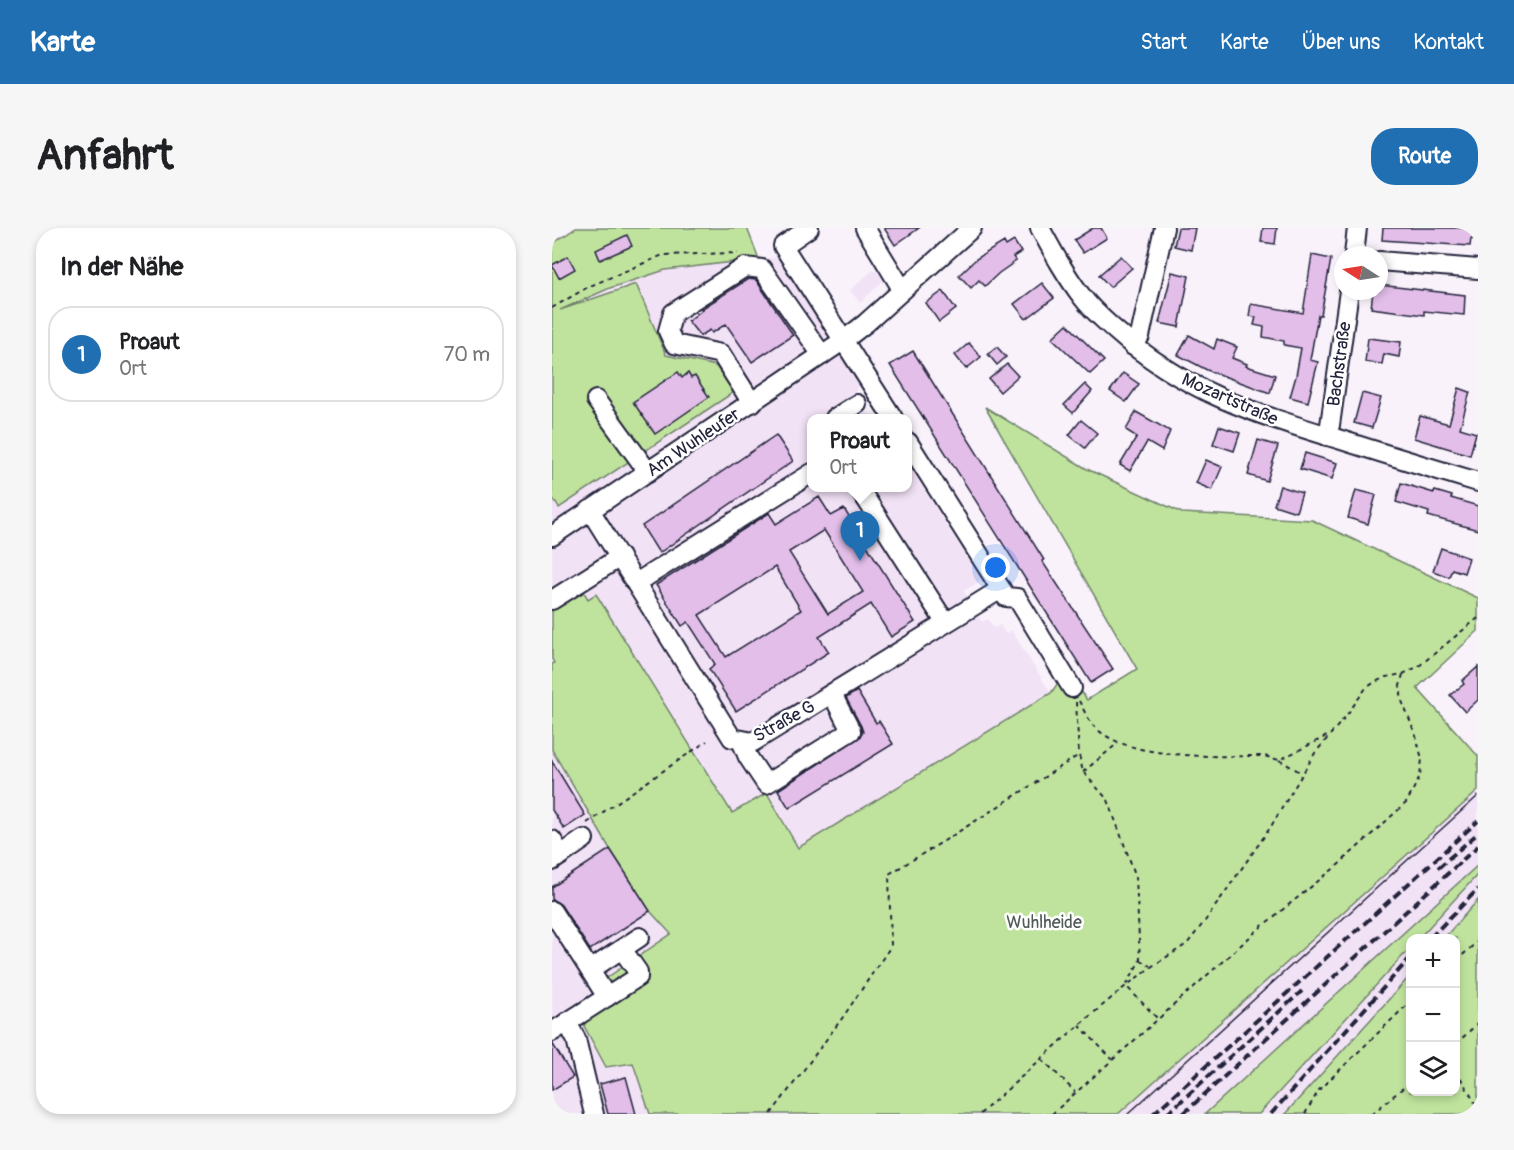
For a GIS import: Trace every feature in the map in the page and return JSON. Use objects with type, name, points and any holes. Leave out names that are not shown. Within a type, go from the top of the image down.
[{"type":"street","points":[[809,228],[783,246],[833,347]]},
{"type":"street","points":[[865,228],[902,289]]},
{"type":"street","name":"Am Wuhleufer","points":[[552,536],[833,347],[866,322],[972,228]]},
{"type":"street","name":"Mozartstraße","points":[[1040,228],[1059,264],[1083,298],[1133,346],[1162,367],[1204,392],[1271,419],[1478,482]]},
{"type":"street","points":[[1133,346],[1140,336],[1164,228]]},
{"type":"street","points":[[1355,246],[1357,228]]},
{"type":"street","points":[[1388,262],[1478,269]]},
{"type":"street","points":[[752,403],[721,354],[674,344],[668,331],[673,313],[745,267],[762,269],[890,414]]},
{"type":"street","name":"Bachstraße","points":[[1327,436],[1348,300]]},
{"type":"street","points":[[596,400],[648,472]]},
{"type":"street","points":[[842,414],[857,405]]},
{"type":"street","points":[[912,448],[1006,597],[1017,598],[1072,688]]},
{"type":"street","points":[[636,583],[807,476]]},
{"type":"street","points":[[863,492],[945,622]]},
{"type":"street","name":"Straße G","points":[[590,510],[732,738],[741,740],[753,742],[1001,589]]},
{"type":"street","points":[[552,600],[620,557]]},
{"type":"street","points":[[741,740],[748,757],[766,784],[851,731],[832,694]]},
{"type":"street","points":[[555,852],[584,832]]},
{"type":"street","points":[[552,911],[607,997]]},
{"type":"street","points":[[590,970],[640,937]]},
{"type":"street","points":[[594,1114],[576,1039],[556,1028],[638,977],[638,972],[622,949]]},
{"type":"path","points":[[552,308],[588,287],[663,255],[746,253]]},
{"type":"path","points":[[980,1114],[1126,986],[1187,944],[1270,828],[1302,773],[1366,688],[1386,677],[1403,674],[1433,656],[1478,618]]},
{"type":"path","points":[[1052,1114],[1261,927],[1337,866],[1407,802],[1423,767],[1416,736],[1402,701],[1400,686],[1403,674]]},
{"type":"path","points":[[1126,986],[1140,960],[1136,877],[1108,800],[1083,772],[1079,755],[1076,696],[1094,726],[1118,742],[1160,753],[1264,756],[1279,760],[1302,773]]},
{"type":"path","points":[[1279,760],[1333,732]]},
{"type":"path","points":[[584,832],[707,741]]},
{"type":"path","points":[[1083,772],[1118,742]]},
{"type":"path","points":[[771,1114],[843,1017],[891,946],[889,874],[1079,755]]},
{"type":"path","points":[[1460,957],[1478,941]]},
{"type":"path","points":[[1140,960],[1151,967]]},
{"type":"path","points":[[1126,986],[1159,1020]]},
{"type":"path","points":[[1305,1114],[1319,1090],[1406,1008]]},
{"type":"path","points":[[1457,1042],[1478,1023]]},
{"type":"path","points":[[1079,1025],[1112,1059]]},
{"type":"path","points":[[1042,1059],[1075,1092]]},
{"type":"path","points":[[1460,1078],[1478,1108]]},
{"type":"path","points":[[1372,1114],[1406,1085]]},
{"type":"shaded area","points":[[778,257],[858,382],[854,399],[862,412],[872,414],[807,414],[807,492],[912,492],[912,470],[981,580],[964,591],[982,622],[988,619],[994,628],[1000,625],[1006,634],[1011,630],[1051,693],[798,848],[633,1063],[650,1114],[552,1114],[552,316],[553,313],[579,301],[665,270]]},
{"type":"shaded area","points":[[874,269],[885,279],[860,303],[850,290]]},
{"type":"shaded area","points":[[1478,791],[1478,865],[1205,1114],[1118,1114]]},
{"type":"shaded area","points":[[1478,874],[1478,900],[1448,934],[1423,934]]},
{"type":"shaded area","points":[[1406,952],[1406,980],[1329,1067],[1285,1114],[1259,1114]]},
{"type":"green space","points":[[576,228],[747,228],[759,259],[665,270],[610,288],[560,310],[636,284],[666,355],[716,366],[734,392],[559,508],[552,497],[552,244]]},
{"type":"green space","name":"Wuhlheide","points":[[985,407],[1087,469],[1182,513],[1312,520],[1478,598],[1478,631],[1417,688],[1478,756],[1478,791],[1118,1114],[650,1114],[633,1063],[606,1067],[584,1026],[608,977],[671,934],[650,911],[610,849],[552,750],[552,664],[554,663],[552,659],[552,600],[579,584],[588,599],[596,594],[732,813],[767,793],[798,848],[1051,693],[1067,670],[1087,700],[1137,669]]},
{"type":"green space","points":[[1478,865],[1478,874],[1423,934],[1406,934],[1406,952],[1259,1114],[1205,1114]]},
{"type":"green space","points":[[1478,900],[1478,1114],[1285,1114],[1406,980],[1406,1096],[1460,1096],[1460,934],[1448,934]]},
{"type":"building","points":[[884,228],[919,228],[895,245]]},
{"type":"building","points":[[1093,228],[1101,228],[1107,238],[1083,253],[1074,240]]},
{"type":"building","points":[[1178,228],[1195,228],[1191,250],[1174,246]]},
{"type":"building","points":[[1263,228],[1277,228],[1275,244],[1261,242]]},
{"type":"building","points":[[1383,228],[1478,228],[1478,239],[1471,239],[1470,246],[1382,240]]},
{"type":"building","points":[[627,235],[632,246],[600,260],[596,250]]},
{"type":"building","points":[[1014,241],[1021,252],[1013,257],[1016,261],[985,286],[979,280],[971,288],[959,275],[976,259],[1004,242],[1006,246]]},
{"type":"building","points":[[1312,255],[1331,259],[1310,360],[1318,362],[1308,402],[1290,397],[1301,348],[1284,345],[1284,341],[1263,337],[1264,327],[1254,325],[1256,317],[1249,316],[1251,304],[1303,313]]},
{"type":"building","points":[[568,256],[575,269],[559,278],[552,265]]},
{"type":"building","points":[[1121,256],[1132,268],[1110,287],[1099,275]]},
{"type":"building","points":[[1172,272],[1189,276],[1179,327],[1159,323]]},
{"type":"building","points":[[748,279],[756,280],[793,335],[752,362],[726,324],[712,333],[710,330],[700,336],[688,321],[701,309]]},
{"type":"building","points":[[1042,283],[1054,298],[1026,319],[1014,304]]},
{"type":"building","points":[[1388,286],[1465,295],[1464,315],[1424,311],[1424,315],[1371,308],[1372,300],[1388,300]]},
{"type":"building","points":[[943,291],[956,309],[939,322],[926,303]]},
{"type":"building","points":[[1067,324],[1104,361],[1090,374],[1052,338]]},
{"type":"building","points":[[1189,335],[1214,349],[1217,339],[1237,347],[1232,358],[1247,364],[1246,366],[1275,375],[1270,393],[1207,370],[1178,355]]},
{"type":"building","points":[[1368,338],[1401,342],[1399,357],[1384,354],[1382,364],[1365,362]]},
{"type":"building","points":[[969,343],[981,357],[966,369],[955,355]]},
{"type":"building","points":[[997,347],[1006,357],[997,365],[988,354]]},
{"type":"building","points":[[913,351],[1044,560],[1042,561],[1113,669],[1091,683],[890,365]]},
{"type":"building","points":[[1007,364],[1018,376],[1000,392],[989,379]]},
{"type":"building","points":[[678,372],[682,378],[688,373],[691,378],[695,376],[709,397],[655,434],[633,402]]},
{"type":"building","points":[[1123,373],[1139,384],[1126,402],[1110,391]]},
{"type":"building","points":[[1085,384],[1092,391],[1073,413],[1064,405]]},
{"type":"building","points":[[1459,388],[1470,392],[1460,428],[1476,433],[1470,455],[1414,438],[1420,416],[1449,424]]},
{"type":"building","points":[[1362,393],[1381,398],[1372,428],[1354,423]]},
{"type":"building","points":[[1136,412],[1170,431],[1162,451],[1147,442],[1130,471],[1120,465],[1137,437],[1126,430]]},
{"type":"building","points":[[1081,420],[1097,433],[1085,448],[1069,435]]},
{"type":"building","points":[[1219,426],[1240,433],[1234,451],[1213,444]]},
{"type":"building","points":[[776,435],[793,461],[659,553],[642,526]]},
{"type":"building","points":[[1258,440],[1278,446],[1267,481],[1248,475]]},
{"type":"building","points":[[1305,453],[1337,463],[1332,479],[1300,469]]},
{"type":"building","points":[[1206,460],[1222,467],[1212,490],[1196,483]]},
{"type":"building","points":[[1401,483],[1452,496],[1451,498],[1478,506],[1478,530],[1428,516],[1429,512],[1396,502]]},
{"type":"building","points":[[1280,486],[1302,493],[1296,512],[1274,505]]},
{"type":"building","points":[[1356,490],[1376,495],[1368,524],[1348,518]]},
{"type":"building","points":[[819,497],[831,516],[844,509],[915,622],[891,637],[871,604],[819,637],[829,652],[736,711],[709,669],[715,664],[688,622],[682,626],[656,585],[769,513],[776,524]],"holes":[[[824,530],[863,592],[828,614],[789,552]],[[775,567],[801,610],[726,657],[699,615]]]},
{"type":"building","points":[[1441,548],[1469,558],[1464,573],[1452,569],[1449,577],[1433,571]]},
{"type":"building","points":[[1478,667],[1478,700],[1465,712],[1450,695],[1464,684],[1462,681]]},
{"type":"building","points":[[857,691],[876,723],[879,721],[893,744],[789,808],[778,790],[860,737],[863,732],[846,698]]},
{"type":"building","points":[[552,761],[585,815],[564,829],[552,810]]},
{"type":"building","points":[[610,849],[650,911],[590,950],[561,905],[552,899],[552,887]]},
{"type":"building","points":[[552,1043],[573,1077],[552,1090]]},
{"type":"building","points":[[626,1077],[636,1114],[608,1114],[600,1084]]},
{"type":"tram line","points":[[1128,1114],[1478,796]]},
{"type":"railway","points":[[1153,1114],[1478,821]]},
{"type":"railway","points":[[1438,868],[1478,833]]},
{"type":"railway","points":[[1183,1114],[1478,846]]},
{"type":"railway","points":[[1434,934],[1478,889]]},
{"type":"railway","points":[[1271,1114],[1406,962]]},
{"type":"railway","points":[[1167,1114],[1302,991]]},
{"type":"place","name":"Proaut","points":[[860,561]]}]
